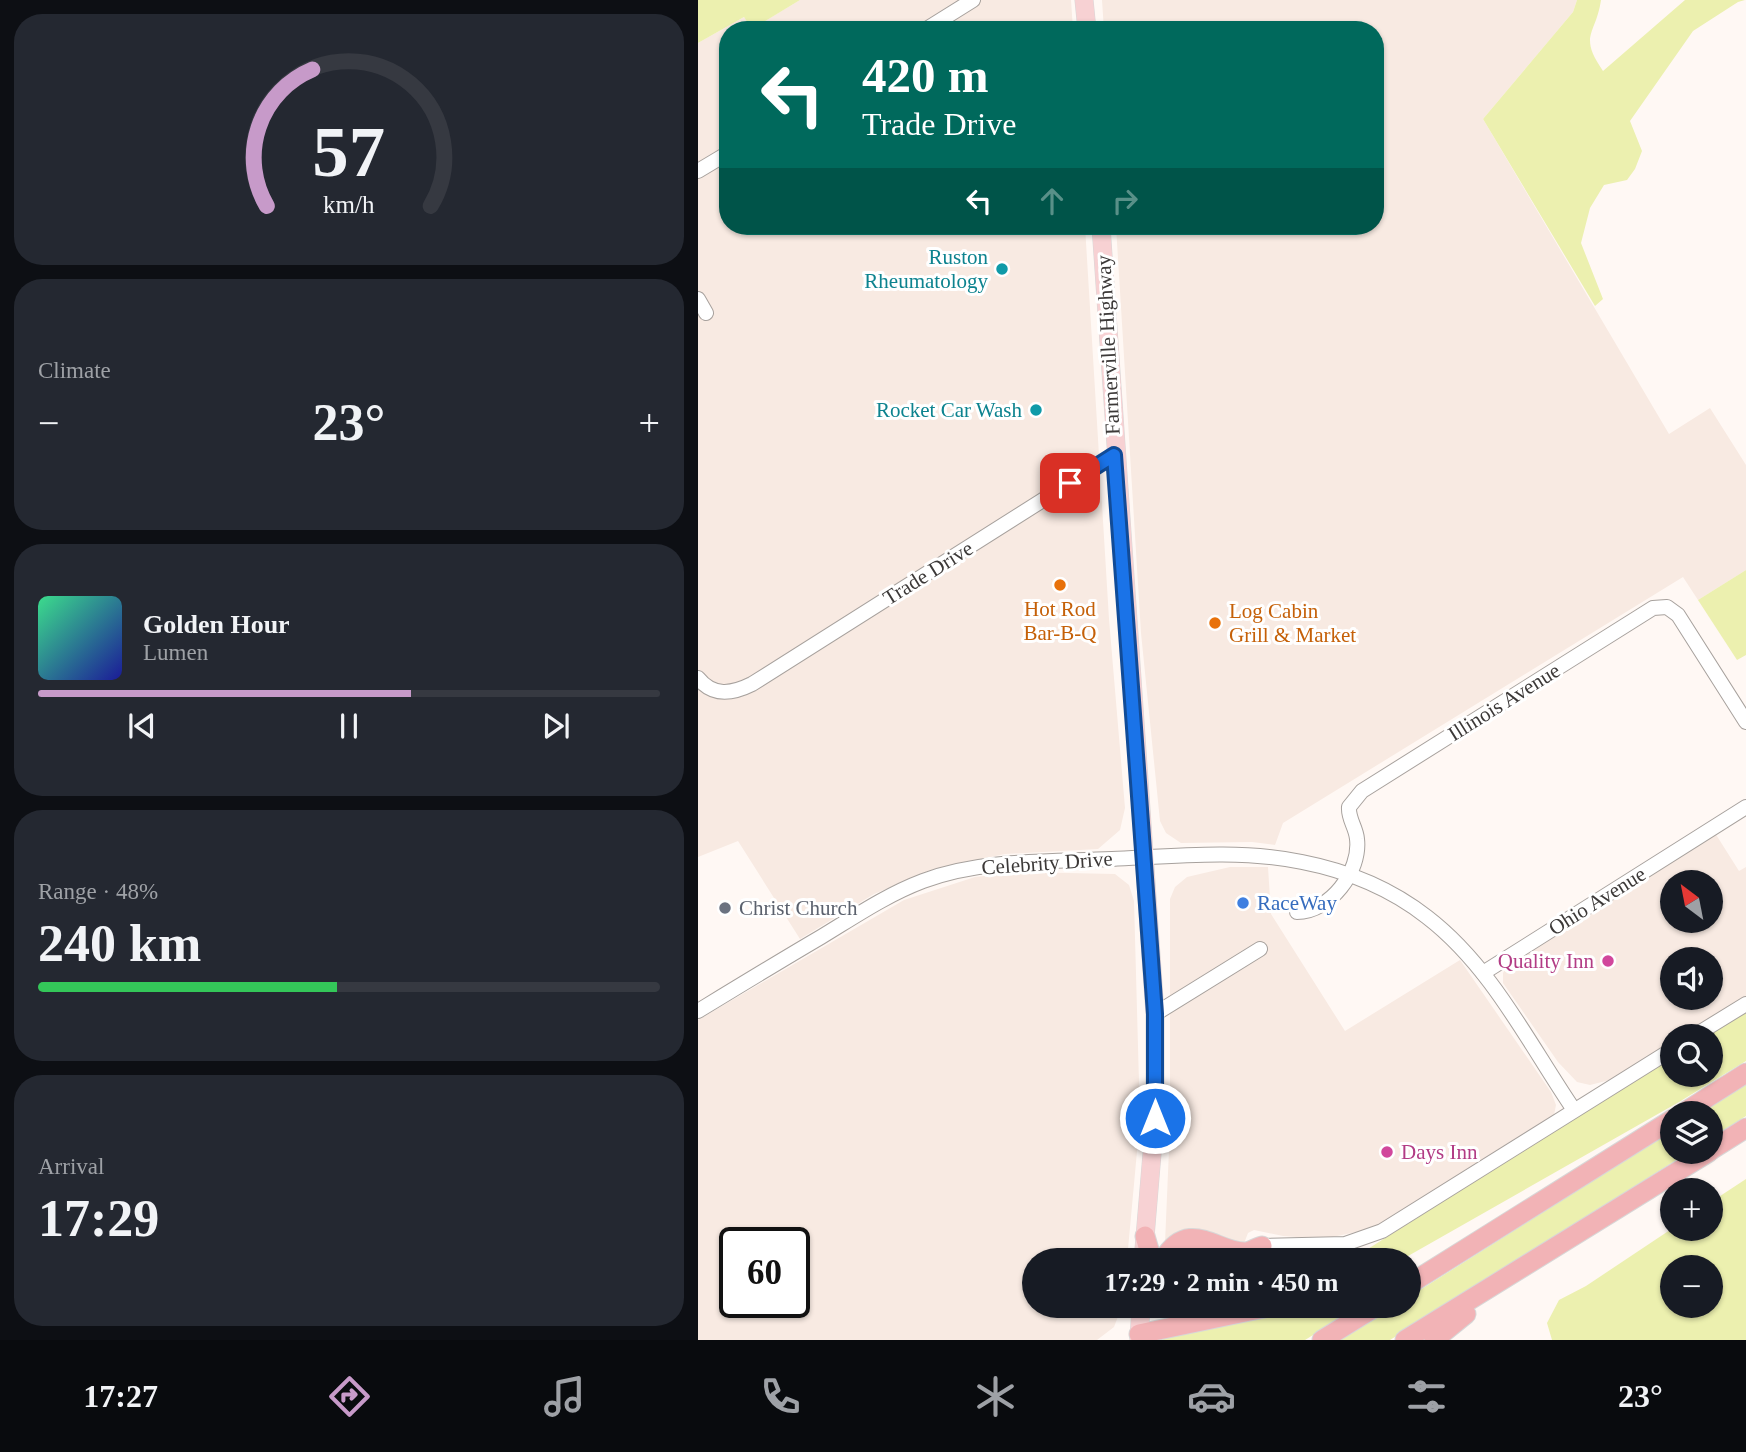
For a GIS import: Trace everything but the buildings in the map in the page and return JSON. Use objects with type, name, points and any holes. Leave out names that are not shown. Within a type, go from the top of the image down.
[{"type":"highway","points":[[1702,1101],[1746,1073]]},
{"type":"highway","points":[[1421,1277],[1660,1127]]},
{"type":"highway","points":[[1723,1143],[1746,1128]]},
{"type":"highway","points":[[1405,1340],[1689,1164]]},
{"type":"highway","points":[[1421,1262],[1585,1175]]},
{"type":"highway","points":[[1145,1236],[1148,1248]]},
{"type":"highway","points":[[1173,1248],[1190,1239],[1211,1241],[1233,1248]]},
{"type":"highway","points":[[1256,1248],[1262,1246]]},
{"type":"highway","points":[[1434,1340],[1507,1275]]},
{"type":"highway","points":[[1134,1338],[1214,1318]]},
{"type":"highway","points":[[1322,1340],[1358,1318]]},
{"type":"main road","points":[[1084,0],[1086,21]]},
{"type":"main road","name":"Farmerville Highway","points":[[1101,235],[1155,1014],[1155,1118],[1144,1248]]},
{"type":"main road","points":[[1134,1338],[1138,1318]]},
{"type":"street","points":[[940,21],[973,0]]},
{"type":"street","points":[[698,171],[719,158]]},
{"type":"street","points":[[698,299],[706,313]]},
{"type":"street","name":"Trade Drive","points":[[698,678],[713,691],[741,690],[1114,455]]},
{"type":"street","name":"Illinois Avenue","points":[[1349,873],[1358,839],[1348,812],[1350,803],[1377,781],[1643,614],[1661,606],[1673,610],[1682,620],[1746,722]]},
{"type":"street","name":"Ohio Avenue","points":[[1483,974],[1746,807]]},
{"type":"street","name":"Celebrity Drive","points":[[698,1011],[868,908],[925,881],[957,870],[1008,864],[1145,857],[1257,856],[1300,861],[1349,873],[1384,889],[1422,914],[1455,941],[1483,974],[1574,1110]]},
{"type":"street","points":[[1297,912],[1310,911],[1338,892],[1349,873]]},
{"type":"street","points":[[1155,1014],[1260,949]]},
{"type":"street","points":[[1714,1024],[1746,1004]]},
{"type":"street","points":[[1262,1246],[1345,1244],[1382,1231],[1660,1057]]},
{"type":"shaded area","points":[[800,0],[1071,0],[1072,21],[765,21]]},
{"type":"shaded area","points":[[1102,0],[1577,0],[1573,12],[1483,119],[1669,434],[1710,408],[1746,465],[1746,570],[1698,600],[1683,577],[1283,823],[1275,845],[1252,842],[1181,843],[1166,833],[1160,821],[1141,633],[1117,235],[1384,235],[1384,21],[1103,21]]},
{"type":"shaded area","points":[[719,31],[719,235],[1086,235],[1109,619],[1125,808],[1120,830],[1098,849],[1005,854],[934,869],[874,894],[800,939],[738,841],[698,857],[698,43]]},
{"type":"shaded area","points":[[1715,833],[1739,871],[1746,867],[1746,997],[1702,1024],[1660,1024],[1660,1050],[1614,1079],[1590,1085],[1577,1082],[1558,1062],[1503,983],[1503,973],[1507,966]]},
{"type":"shaded area","points":[[1230,867],[1268,867],[1271,914],[1345,1031],[1460,960],[1551,1092],[1556,1105],[1554,1115],[1375,1228],[1323,1239],[1283,1236],[1254,1230],[1248,1233],[1243,1246],[1165,1243],[1170,1126],[1170,899],[1175,887],[1187,877]]},
{"type":"shaded area","points":[[1021,872],[1115,874],[1129,885],[1134,901],[1140,1119],[1128,1248],[1022,1248],[1022,1318],[1117,1318],[1114,1327],[1097,1340],[698,1340],[698,1020],[904,900],[975,877]]},
{"type":"green space","points":[[698,0],[800,0],[765,21],[747,21],[744,17],[737,21],[719,21],[719,31],[698,43]]},
{"type":"green space","points":[[1577,0],[1601,0],[1590,42],[1591,50],[1603,71],[1685,0],[1745,0],[1693,31],[1630,121],[1642,151],[1635,169],[1627,180],[1604,185],[1590,208],[1581,243],[1603,299],[1595,306],[1483,119],[1573,12]]},
{"type":"green space","points":[[1746,570],[1746,655],[1737,660],[1698,600]]},
{"type":"green space","points":[[1746,1010],[1746,1061],[1723,1075],[1723,1025]]},
{"type":"green space","points":[[1660,1064],[1660,1087],[1704,1087],[1681,1101],[1660,1101],[1660,1113],[1421,1249],[1369,1248]]},
{"type":"green space","points":[[1746,1084],[1746,1116],[1723,1130],[1723,1101],[1719,1101]]},
{"type":"green space","points":[[1660,1138],[1660,1164],[1670,1164],[1390,1340],[1340,1340],[1375,1318],[1421,1318],[1421,1289]]},
{"type":"green space","points":[[1746,1179],[1746,1340],[1552,1340],[1547,1323],[1559,1300],[1586,1286],[1660,1237],[1660,1241],[1723,1241],[1723,1194]]},
{"type":"green space","points":[[1181,1245],[1199,1248],[1178,1248]]},
{"type":"green space","points":[[1241,1318],[1341,1318],[1305,1340],[1162,1340],[1166,1335]]},
{"type":"place","name":"Ruston Rheumatology","points":[[1002,269]]},
{"type":"place","name":"Rocket Car Wash","points":[[1036,410]]},
{"type":"place","name":"Hot Rod Bar-B-Q","points":[[1060,585]]},
{"type":"place","name":"Log Cabin Grill & Market","points":[[1215,623]]},
{"type":"place","name":"RaceWay","points":[[1243,903]]},
{"type":"place","name":"Christ Church","points":[[725,908]]},
{"type":"place","name":"Quality Inn","points":[[1608,961]]},
{"type":"place","name":"Days Inn","points":[[1387,1152]]},
{"type":"route","points":[[1070,483],[1114,455],[1155,1014],[1155,1118]]}]
